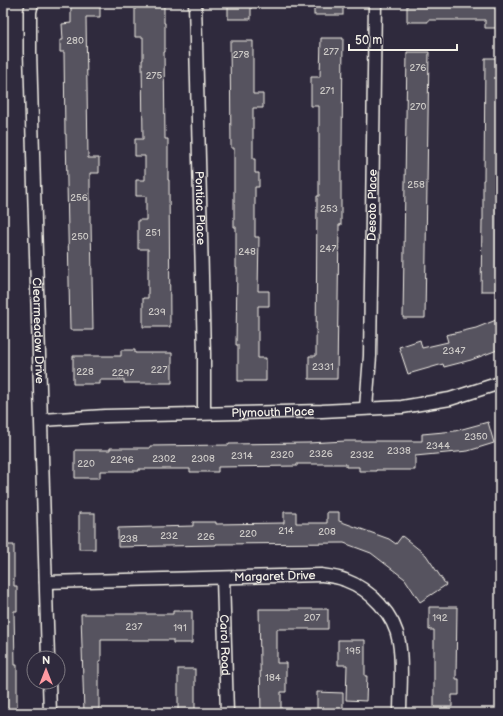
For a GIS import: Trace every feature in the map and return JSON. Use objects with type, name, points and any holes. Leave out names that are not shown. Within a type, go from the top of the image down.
[{"type":"street","name":"Clearmeadow Drive","points":[[32,3],[30,12],[30,52],[48,650]]},
{"type":"street","name":"Pontiac Place","points":[[196,3],[204,413]]},
{"type":"street","name":"Desoto Place","points":[[366,408],[370,356],[375,3]]},
{"type":"street","name":"Plymouth Place","points":[[42,420],[105,416],[322,411],[402,407],[450,399],[500,383]]},
{"type":"street","name":"Margaret Drive","points":[[46,582],[321,575],[345,579],[361,587],[374,597],[393,622],[399,641],[400,713]]},
{"type":"street","name":"Carol Road","points":[[222,578],[227,713]]},
{"type":"street","points":[[49,690],[50,713]]},
{"type":"building","points":[[71,3],[100,3],[100,17],[86,17],[88,158],[99,158],[99,173],[90,173],[93,330],[70,330],[64,52],[60,52],[60,40],[63,40],[62,24],[71,23]]},
{"type":"building","points":[[135,3],[164,3],[165,139],[168,139],[169,180],[170,327],[143,327],[143,298],[148,298],[148,249],[138,249],[138,220],[146,220],[146,196],[136,196],[136,180],[145,180],[145,156],[135,156],[135,139],[143,139],[143,37],[135,37]]},
{"type":"building","points":[[228,3],[251,3],[251,19],[228,19]]},
{"type":"building","points":[[314,3],[343,3],[343,15],[314,15]]},
{"type":"building","points":[[407,3],[500,3],[500,28],[485,28],[485,20],[428,20],[428,22],[407,22]]},
{"type":"building","points":[[321,38],[343,38],[341,225],[339,225],[337,379],[309,379],[309,356],[316,356],[317,196],[319,196],[319,106],[311,106],[311,77],[320,77]]},
{"type":"building","points":[[230,41],[253,41],[253,94],[263,94],[263,108],[253,108],[253,159],[255,159],[255,173],[259,173],[259,187],[255,187],[255,237],[259,237],[258,291],[269,291],[269,306],[258,306],[258,358],[266,358],[266,381],[238,381],[238,345],[236,345],[237,268],[236,227],[234,227],[234,148],[231,148]]},
{"type":"building","points":[[407,52],[429,52],[425,318],[403,318]]},
{"type":"building","points":[[485,58],[500,58],[500,291],[481,291]]},
{"type":"building","points":[[496,320],[500,329],[500,349],[471,360],[444,367],[443,364],[408,374],[399,347],[420,340],[422,348],[448,342],[446,335],[476,328]]},
{"type":"building","points":[[121,350],[135,350],[135,353],[172,353],[172,383],[124,383],[124,380],[100,380],[100,384],[73,384],[73,356],[121,356]]},
{"type":"building","points":[[488,422],[494,443],[468,451],[415,456],[415,470],[359,471],[359,467],[346,467],[346,464],[297,464],[297,466],[218,467],[218,472],[190,472],[190,469],[100,471],[100,478],[75,478],[75,450],[150,448],[150,446],[346,441],[422,441],[422,434],[455,431]]},
{"type":"building","points":[[284,512],[296,512],[296,523],[327,523],[327,512],[339,512],[339,521],[389,539],[396,544],[402,536],[426,555],[446,585],[420,602],[405,579],[371,553],[344,543],[216,544],[118,547],[118,528],[193,526],[193,522],[216,522],[216,524],[284,523]]},
{"type":"building","points":[[79,513],[95,513],[95,549],[79,549]]},
{"type":"building","points":[[3,545],[14,545],[14,586],[17,586],[17,611],[14,611],[15,665],[17,665],[17,713],[3,713]]},
{"type":"building","points":[[429,607],[457,607],[456,679],[459,679],[459,695],[452,695],[452,707],[434,707],[434,630],[429,630]]},
{"type":"building","points":[[259,609],[328,609],[328,629],[277,629],[277,663],[286,663],[286,692],[281,692],[281,713],[261,713]]},
{"type":"building","points":[[173,611],[192,611],[192,643],[173,643],[173,640],[101,640],[101,661],[99,661],[99,713],[84,713],[81,614],[173,614]]},
{"type":"building","points":[[338,640],[365,640],[365,676],[367,676],[366,701],[346,700],[347,665],[338,665]]},
{"type":"building","points":[[178,669],[195,669],[195,713],[178,713]]},
{"type":"building","points":[[317,692],[343,693],[343,710],[317,709]]}]
